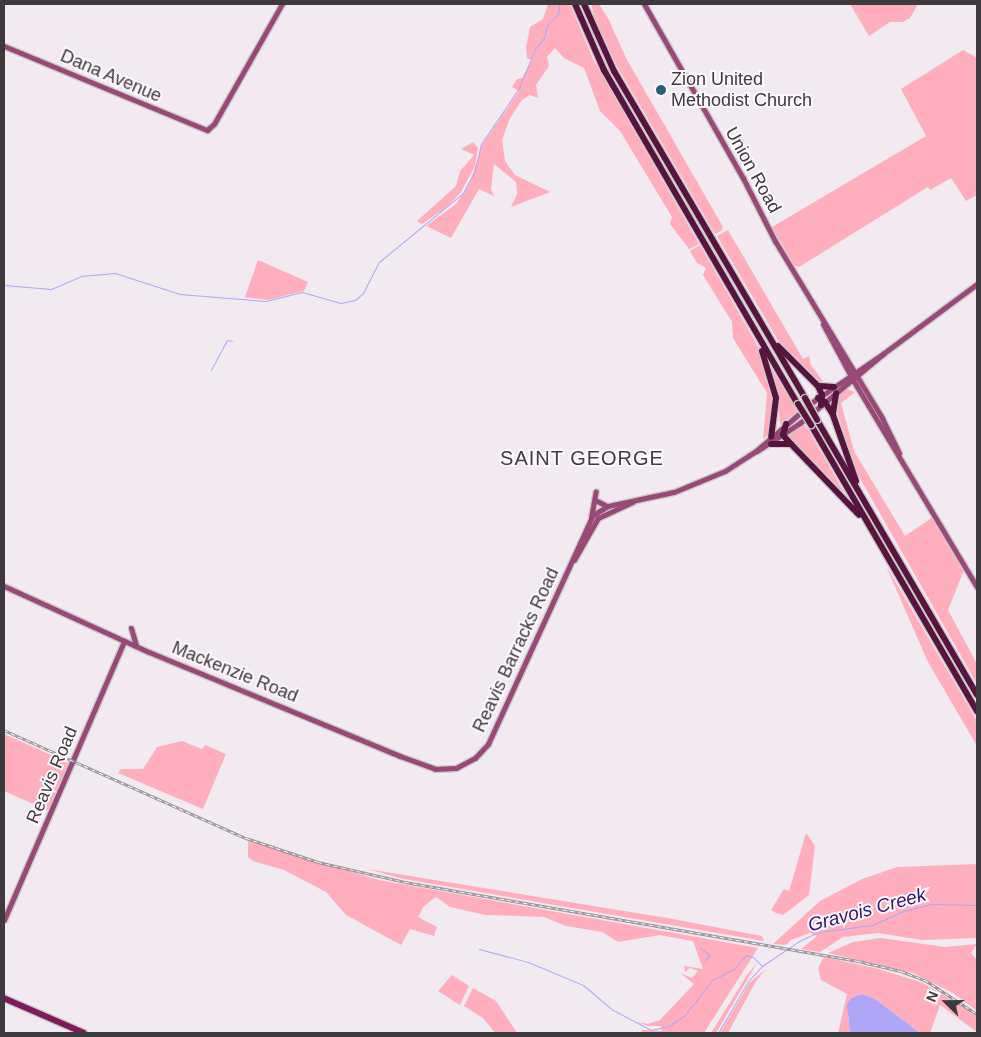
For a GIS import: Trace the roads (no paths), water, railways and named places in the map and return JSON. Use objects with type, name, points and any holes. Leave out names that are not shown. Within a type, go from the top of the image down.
[{"type":"highway","points":[[575,4],[604,70],[977,711]]},
{"type":"highway","points":[[584,4],[614,71],[977,695]]},
{"type":"highway","points":[[756,333],[773,381],[776,416],[771,440],[791,444]]},
{"type":"highway","points":[[768,336],[818,386],[822,400],[833,414],[858,490]]},
{"type":"highway","points":[[818,386],[835,390],[833,414]]},
{"type":"highway","points":[[776,416],[791,444],[871,529]]},
{"type":"main road","name":"Dana Avenue","points":[[4,46],[208,130],[282,4]]},
{"type":"main road","name":"Union Road","points":[[644,4],[823,323],[977,587]]},
{"type":"main road","name":"Reavis Barracks Road","points":[[460,767],[476,758],[488,744],[591,518],[608,506],[632,502],[700,483],[756,451],[977,284]]},
{"type":"main road","name":"Union Road","points":[[854,376],[858,389],[899,453]]},
{"type":"main road","name":"Reavis Barracks Road","points":[[835,390],[844,387],[854,376]]},
{"type":"main road","points":[[844,387],[858,389]]},
{"type":"main road","points":[[591,518],[596,491]]},
{"type":"main road","points":[[598,501],[608,506]]},
{"type":"main road","name":"Reavis Barracks Road","points":[[572,562],[598,518],[632,502]]},
{"type":"main road","name":"Mackenzie Road","points":[[4,586],[136,646],[423,765],[440,769],[460,767]]},
{"type":"main road","points":[[131,628],[136,646]]},
{"type":"main road","name":"Reavis Road","points":[[4,920],[124,640]]},
{"type":"main road","points":[[4,998],[84,1033]]},
{"type":"waterway","points":[[4,285],[51,289],[81,276],[115,273],[180,294],[266,301],[302,292],[341,303],[355,300],[363,293],[379,262],[463,193],[475,170],[481,144],[519,88],[535,49],[544,38],[547,25],[558,14],[559,4]]},
{"type":"waterway","points":[[211,370],[227,340],[232,341]]},
{"type":"waterway","name":"Gravois Creek","points":[[718,1033],[749,980],[762,966],[799,941],[818,932],[872,925],[903,911],[932,904],[977,905]]},
{"type":"waterway","points":[[700,948],[710,955],[704,962]]},
{"type":"waterway","points":[[479,949],[528,962],[583,985],[613,1010],[651,1030],[669,1026],[684,1016],[712,980],[734,969],[746,955],[753,957],[762,966]]},
{"type":"railway","points":[[4,730],[246,838],[318,862],[405,882],[858,961],[901,971],[925,980],[977,1014]]},
{"type":"place","name":"Zion United Methodist Church","points":[[661,90]]},
{"type":"district","name":"SAINT GEORGE","points":[[582,458]]}]
